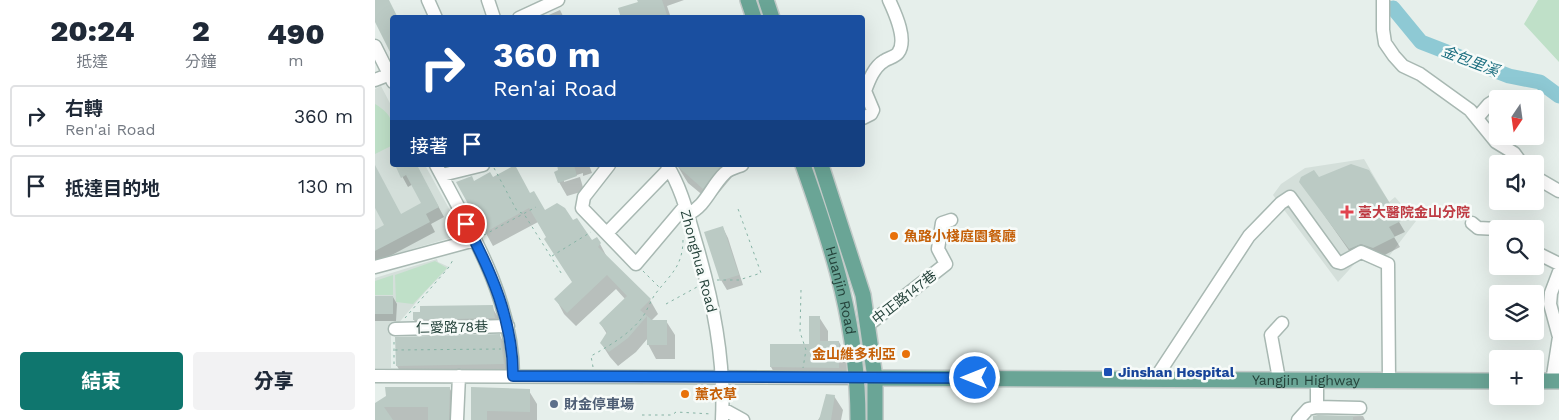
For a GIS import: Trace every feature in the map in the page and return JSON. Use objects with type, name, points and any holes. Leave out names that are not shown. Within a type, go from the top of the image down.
[{"type":"main road","points":[[748,0],[753,15]]},
{"type":"main road","points":[[767,0],[771,15]]},
{"type":"main road","name":"Huanjin Road","points":[[804,167],[846,297],[858,378],[858,420]]},
{"type":"main road","name":"Huanjin Road","points":[[822,167],[863,295],[875,378],[875,420]]},
{"type":"main road","name":"Yangjin Highway","points":[[875,378],[1489,381]]},
{"type":"street","points":[[429,0],[435,15]]},
{"type":"street","points":[[488,0],[493,15]]},
{"type":"street","points":[[525,15],[557,0]]},
{"type":"street","points":[[865,117],[871,114],[873,110],[865,91],[869,80],[880,64],[898,53],[901,47],[900,31],[889,0]]},
{"type":"street","points":[[1383,0],[1381,19],[1385,42],[1394,56],[1403,66],[1420,74],[1451,96],[1477,118],[1497,142],[1516,155]]},
{"type":"street","points":[[375,46],[390,74]]},
{"type":"street","points":[[375,80],[390,76]]},
{"type":"street","points":[[1477,118],[1489,104]]},
{"type":"street","points":[[465,167],[439,170],[492,277],[508,326],[513,376]]},
{"type":"street","points":[[607,167],[584,197],[582,208],[636,264],[687,210],[694,211],[705,200],[725,173],[738,167]]},
{"type":"street","points":[[603,230],[668,167]]},
{"type":"street","name":"Zhonghua Road","points":[[668,167],[677,183],[687,210],[708,282],[723,378],[723,414]]},
{"type":"street","points":[[1544,182],[1559,191]]},
{"type":"street","points":[[1155,380],[1249,236],[1281,203],[1290,197],[1337,262],[1341,263],[1361,252],[1388,264],[1389,379]]},
{"type":"street","name":"中正路147巷","points":[[867,325],[946,264],[938,248],[941,223],[951,220]]},
{"type":"street","points":[[1472,223],[1478,228],[1489,229]]},
{"type":"street","points":[[375,266],[475,240]]},
{"type":"street","points":[[1544,256],[1559,264]]},
{"type":"street","points":[[1556,382],[1559,337],[1550,304],[1553,286],[1559,272]]},
{"type":"street","points":[[1279,379],[1271,335],[1282,323]]},
{"type":"street","name":"仁愛路78巷","points":[[395,328],[508,326]]},
{"type":"street","points":[[378,374],[394,376],[513,376],[567,382],[595,378],[875,378]]},
{"type":"street","points":[[457,420],[459,376]]},
{"type":"street","points":[[1317,379],[1317,407]]},
{"type":"street","points":[[1298,420],[1308,409],[1317,407],[1360,408]]},
{"type":"street","points":[[723,414],[743,420]]},
{"type":"path","points":[[494,167],[517,211],[524,214],[563,276]]},
{"type":"path","points":[[666,304],[708,282],[739,280],[761,273],[737,206]]},
{"type":"path","points":[[475,240],[536,208]]},
{"type":"path","points":[[550,257],[603,230]]},
{"type":"path","points":[[595,378],[591,356],[617,341],[641,319],[660,288],[677,269],[683,248],[683,239]]},
{"type":"path","points":[[394,376],[395,328],[454,261],[456,245]]},
{"type":"path","points":[[636,264],[660,288]]},
{"type":"path","points":[[801,290],[800,332],[805,350],[801,379]]},
{"type":"path","points":[[394,350],[511,348]]},
{"type":"path","points":[[642,415],[673,414],[677,412],[723,414]]},
{"type":"shaded area","points":[[381,86],[390,103],[390,167],[426,167],[457,223],[450,238],[375,260],[375,89]]},
{"type":"shaded area","name":"臺大醫院金山分院","points":[[1364,159],[1389,202],[1395,197],[1416,221],[1380,268],[1359,259],[1338,282],[1273,195],[1281,184],[1305,168]]},
{"type":"shaded area","points":[[437,259],[438,262],[449,267],[391,332],[391,368],[375,368],[375,278]]},
{"type":"green space","points":[[1538,0],[1559,0],[1559,62],[1524,24]]},
{"type":"green space","points":[[375,104],[382,108],[390,119],[390,146],[375,154]]},
{"type":"green space","points":[[435,261],[447,268],[413,304],[396,302],[395,275]]},
{"type":"green space","points":[[393,275],[393,295],[375,295],[375,281]]},
{"type":"building","points":[[375,0],[389,0],[396,15],[390,15],[390,52],[375,22]]},
{"type":"building","points":[[637,0],[662,0],[667,15],[620,15],[618,8],[638,2]]},
{"type":"building","points":[[1351,164],[1369,170],[1401,221],[1389,227],[1395,237],[1373,248],[1361,244],[1349,249],[1299,182],[1301,177],[1314,170],[1319,177]]},
{"type":"building","points":[[375,165],[401,214],[421,203],[406,175],[401,178],[396,167],[418,167],[439,207],[426,214],[430,222],[375,251],[375,230],[384,225],[375,208]]},
{"type":"building","points":[[511,167],[516,167],[530,193],[534,191],[545,210],[557,203],[565,208],[573,220],[577,218],[592,240],[597,237],[601,243],[598,247],[651,299],[640,310],[652,320],[667,320],[667,345],[647,345],[647,316],[628,338],[609,352],[600,343],[607,332],[599,323],[627,296],[607,275],[567,313],[554,299],[572,282],[544,239],[546,237],[529,208],[484,233],[456,182],[472,176],[474,181],[490,172],[493,177]]},
{"type":"building","points":[[557,167],[575,167],[577,176],[558,183],[554,172],[558,170]]},
{"type":"building","points":[[678,167],[720,167],[703,189]]},
{"type":"building","points":[[723,226],[739,275],[720,281],[704,232]]},
{"type":"building","points":[[375,296],[393,296],[393,314],[375,314]]},
{"type":"building","points":[[493,305],[495,318],[413,320],[413,312],[420,312],[420,306]]},
{"type":"building","points":[[809,316],[820,316],[820,341],[839,341],[839,368],[770,367],[770,344],[809,344]]},
{"type":"building","points":[[500,334],[504,364],[396,366],[395,337]]},
{"type":"building","points":[[385,387],[450,387],[449,420],[428,420],[428,407],[384,407],[393,420],[375,420],[375,403],[386,396]]},
{"type":"building","points":[[471,387],[530,389],[530,412],[487,411],[487,420],[471,420]]},
{"type":"building","points":[[826,394],[835,395],[831,420],[819,420]]},
{"type":"building","points":[[1313,416],[1353,416],[1353,420],[1313,420]]},
{"type":"waterway","name":"金包里溪","points":[[1393,8],[1421,42],[1509,76],[1540,82],[1559,96]]},
{"type":"place","name":"臺大醫院金山分院","points":[[1347,212]]},
{"type":"place","name":"魚路小棧庭園餐廳","points":[[894,236]]},
{"type":"place","name":"金山維多利亞","points":[[906,354]]},
{"type":"place","name":"Jinshan Hospital","points":[[1108,372]]},
{"type":"place","name":"薰衣草","points":[[685,394]]},
{"type":"place","name":"財金停車場","points":[[554,404]]},
{"type":"route","points":[[466,224],[492,277],[508,326],[513,359],[513,376],[801,379],[975,378]]}]
